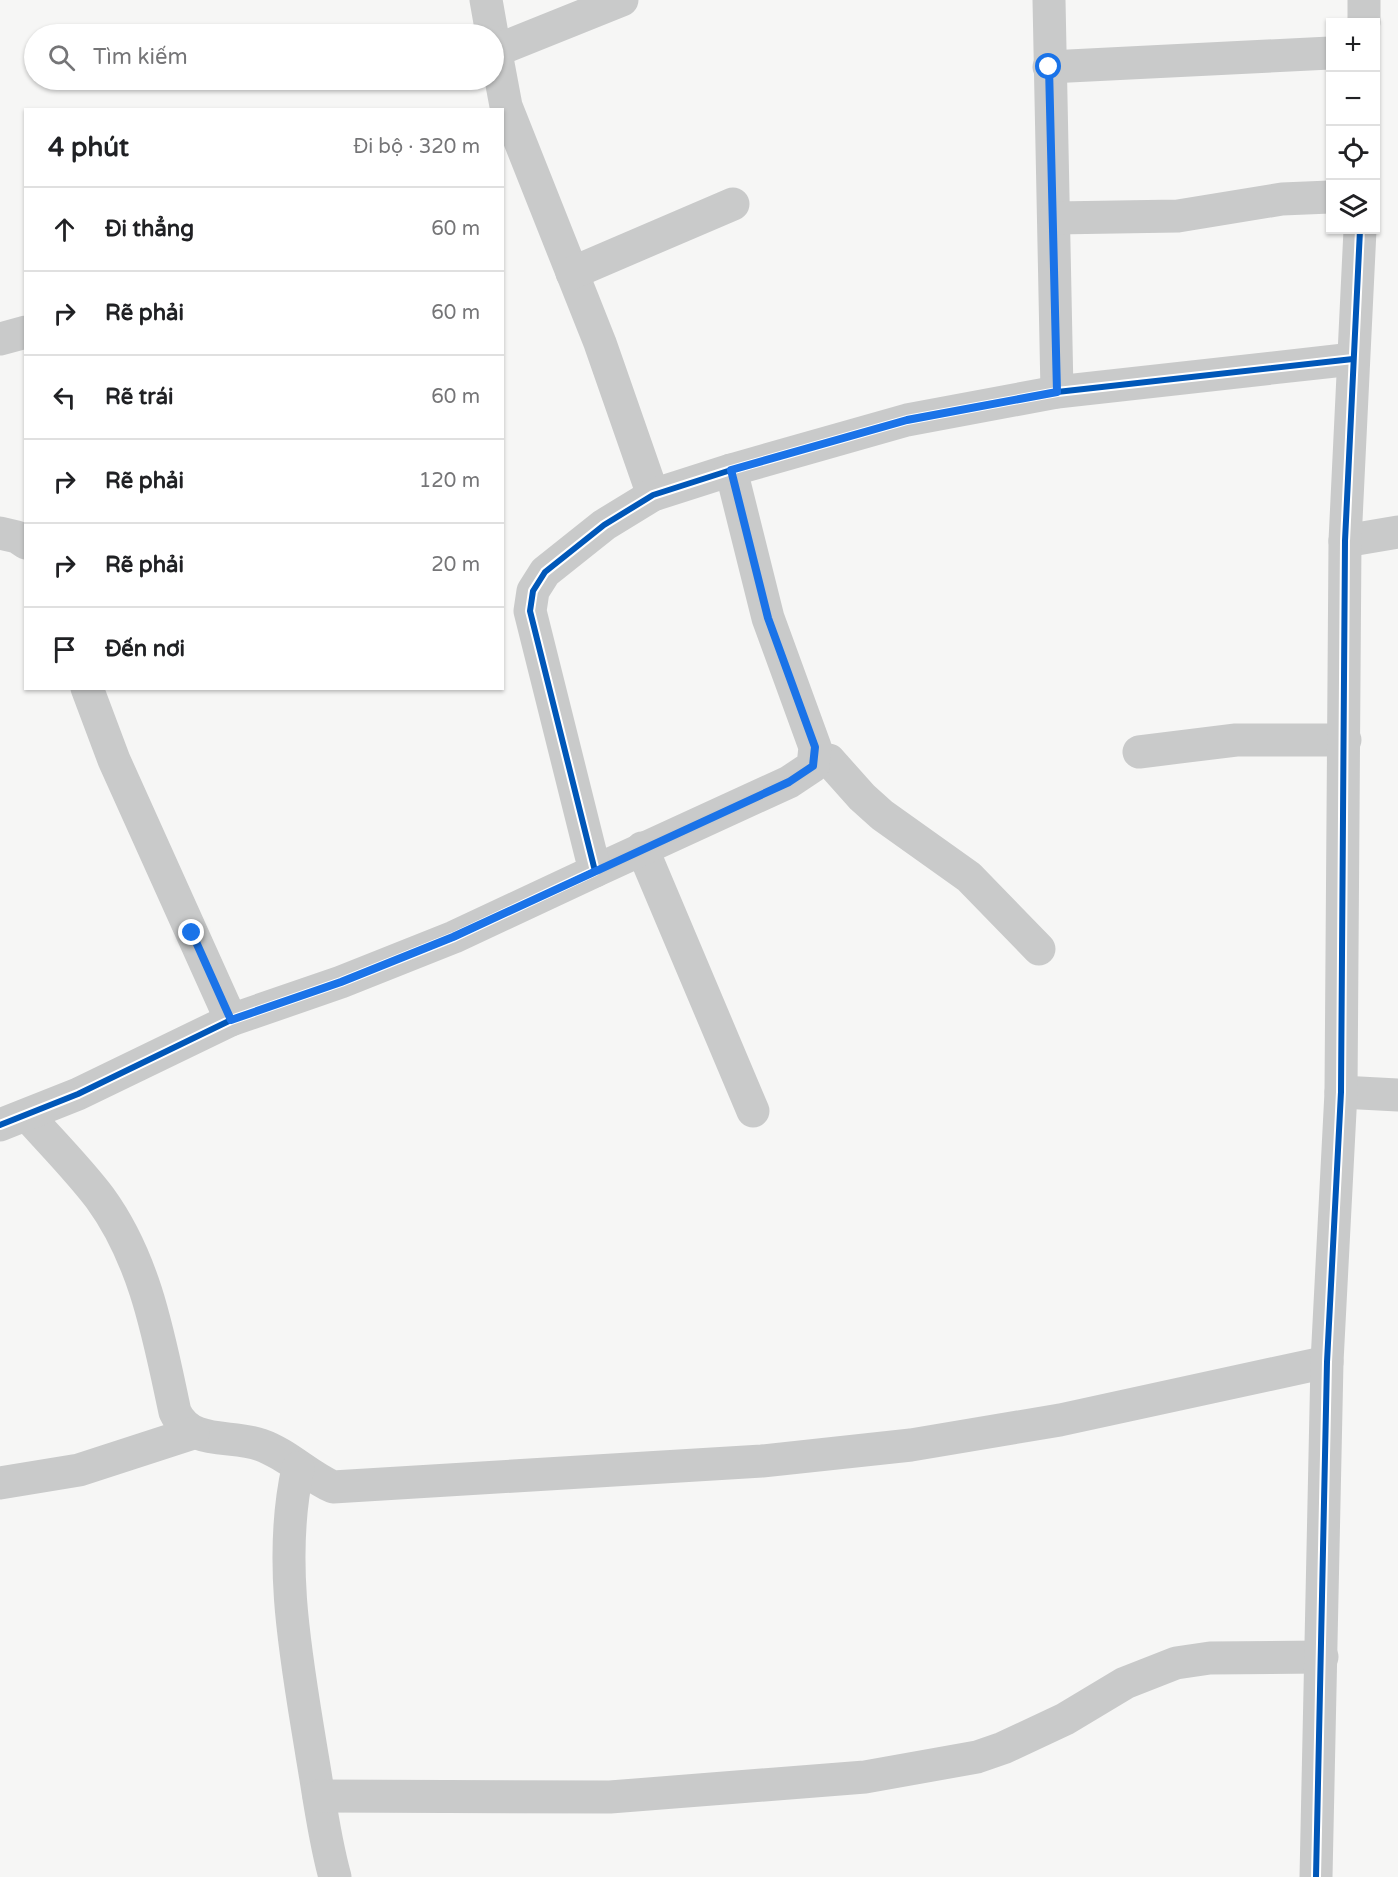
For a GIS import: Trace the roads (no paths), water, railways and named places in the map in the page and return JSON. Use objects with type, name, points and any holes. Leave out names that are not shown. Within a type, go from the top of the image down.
[{"type":"street","points":[[486,0],[490,24]]},
{"type":"street","points":[[504,40],[622,0]]},
{"type":"street","points":[[1049,0],[1057,392]]},
{"type":"street","points":[[1364,0],[1364,18]]},
{"type":"street","points":[[1049,67],[1326,53]]},
{"type":"street","points":[[501,90],[504,108],[600,343],[653,495]]},
{"type":"street","points":[[1054,218],[1178,216],[1282,199],[1326,197]]},
{"type":"street","points":[[572,273],[733,204]]},
{"type":"street","points":[[1316,1877],[1327,1362],[1341,1092],[1345,541],[1360,234]]},
{"type":"street","points":[[0,339],[24,333]]},
{"type":"street","points":[[595,871],[530,611],[533,591],[545,572],[604,525],[653,495],[731,470],[907,420],[1057,392],[1353,359]]},
{"type":"street","points":[[193,1433],[179,1422],[175,1412],[155,1318],[145,1285],[118,1226],[81,1174],[14,1120],[231,1020],[341,982],[443,942],[798,777],[813,766],[816,758],[815,747],[768,618],[731,470]]},
{"type":"street","points":[[1345,541],[1398,532]]},
{"type":"street","points":[[0,533],[24,542]]},
{"type":"street","points":[[88,690],[114,760],[231,1020]]},
{"type":"street","points":[[1139,752],[1236,740],[1345,740]]},
{"type":"street","points":[[816,758],[829,760],[862,797],[882,815],[969,877],[1039,949]]},
{"type":"street","points":[[642,848],[753,1111]]},
{"type":"street","points":[[1341,1092],[1398,1095]]},
{"type":"street","points":[[0,1483],[79,1470],[193,1433],[259,1444],[333,1487],[762,1461],[910,1445],[1060,1420],[1327,1362]]},
{"type":"street","points":[[298,1468],[290,1505],[291,1593],[299,1673],[335,1877]]},
{"type":"street","points":[[319,1796],[610,1797],[865,1777],[976,1757],[1003,1748],[1065,1719],[1125,1683],[1176,1663],[1210,1658],[1322,1657]]}]
